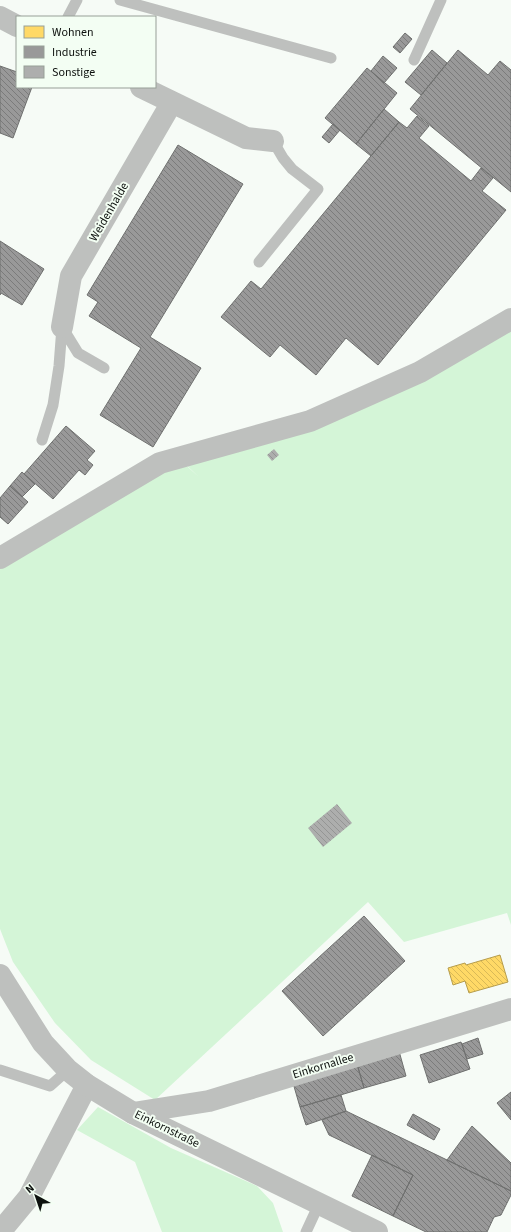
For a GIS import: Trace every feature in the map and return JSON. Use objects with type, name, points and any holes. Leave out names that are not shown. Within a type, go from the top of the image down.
[{"type":"street","points":[[0,17],[16,25]]},
{"type":"street","points":[[143,88],[246,138],[273,141]]},
{"type":"street","name":"Weidenhalde","points":[[62,327],[71,276],[172,102]]},
{"type":"street","points":[[0,558],[160,463],[310,421],[420,372],[511,319]]},
{"type":"street","name":"Einkornstraße","points":[[0,975],[43,1043],[68,1070],[87,1085],[133,1113],[377,1232]]},
{"type":"street","name":"Einkornallee","points":[[133,1113],[208,1101],[511,1008]]},
{"type":"street","points":[[0,1232],[29,1197],[87,1085]]},
{"type":"lane","points":[[69,16],[77,0]]},
{"type":"lane","points":[[120,0],[331,58]]},
{"type":"lane","points":[[414,60],[441,0]]},
{"type":"lane","points":[[259,262],[318,189],[292,168],[283,158],[273,141]]},
{"type":"lane","points":[[62,327],[78,353],[104,368]]},
{"type":"lane","points":[[42,440],[53,405],[59,366],[62,327]]},
{"type":"lane","points":[[0,1070],[50,1086],[68,1070]]},
{"type":"lane","points":[[306,1232],[319,1204]]},
{"type":"green space","points":[[511,320],[511,925],[507,913],[404,942],[368,902],[155,1100],[91,1060],[55,1023],[13,962],[0,929],[0,567],[181,461],[199,477],[181,460],[281,432]]},
{"type":"green space","points":[[98,1107],[171,1148],[257,1186],[273,1203],[283,1232],[162,1232],[135,1162],[77,1130]]},
{"type":"building: Wohnen","points":[[500,955],[508,982],[469,993],[465,981],[453,985],[448,968],[465,963],[466,965]]},
{"type":"building: Industrie","points":[[405,33],[412,39],[400,53],[393,47]]},
{"type":"building: Industrie","points":[[432,50],[447,63],[421,95],[405,82]]},
{"type":"building: Industrie","points":[[458,50],[488,75],[500,61],[511,70],[511,192],[410,109]]},
{"type":"building: Industrie","points":[[383,56],[397,68],[384,83],[371,71]]},
{"type":"building: Industrie","points":[[0,66],[16,72],[16,88],[32,88],[13,138],[0,133]]},
{"type":"building: Industrie","points":[[367,68],[397,93],[356,144],[325,118]]},
{"type":"building: Industrie","points":[[384,109],[399,122],[371,156],[356,144]]},
{"type":"building: Industrie","points":[[417,116],[429,126],[419,138],[471,181],[481,168],[493,178],[482,191],[506,210],[378,365],[346,338],[316,375],[280,345],[270,357],[221,317],[251,281],[261,289],[399,122],[407,128]]},
{"type":"building: Industrie","points":[[333,124],[340,130],[329,143],[322,137]]},
{"type":"building: Industrie","points":[[178,145],[243,184],[150,337],[201,368],[153,447],[100,415],[141,348],[89,316],[98,302],[87,295]]},
{"type":"building: Industrie","points":[[0,241],[44,269],[22,305],[1,293],[0,295]]},
{"type":"building: Industrie","points":[[66,426],[95,451],[87,460],[93,465],[85,475],[79,470],[53,499],[24,474]]},
{"type":"building: Industrie","points":[[22,472],[35,484],[22,497],[10,486]]},
{"type":"building: Industrie","points":[[10,486],[28,502],[8,524],[0,517],[0,498]]},
{"type":"building: Industrie","points":[[364,916],[405,961],[323,1036],[282,991]]},
{"type":"building: Industrie","points":[[478,1038],[483,1054],[467,1059],[462,1044]]},
{"type":"building: Industrie","points":[[461,1042],[470,1069],[429,1083],[420,1055]]},
{"type":"building: Industrie","points":[[399,1051],[406,1076],[364,1088],[357,1064]]},
{"type":"building: Industrie","points":[[357,1064],[364,1088],[300,1107],[293,1083]]},
{"type":"building: Industrie","points":[[511,1092],[511,1120],[497,1103]]},
{"type":"building: Industrie","points":[[341,1095],[346,1111],[306,1125],[300,1107]]},
{"type":"building: Industrie","points":[[346,1111],[511,1191],[511,1195],[501,1215],[494,1217],[487,1232],[426,1232],[393,1216],[413,1175],[329,1135],[322,1120]]},
{"type":"building: Industrie","points":[[413,1114],[440,1129],[434,1140],[407,1125]]},
{"type":"building: Industrie","points":[[472,1126],[511,1163],[511,1191],[447,1160]]},
{"type":"building: Industrie","points":[[372,1155],[413,1175],[393,1216],[352,1196]]},
{"type":"building: Sonstige","points":[[274,449],[279,455],[272,461],[267,455]]},
{"type":"building: Sonstige","points":[[337,804],[352,823],[323,847],[308,828]]}]
